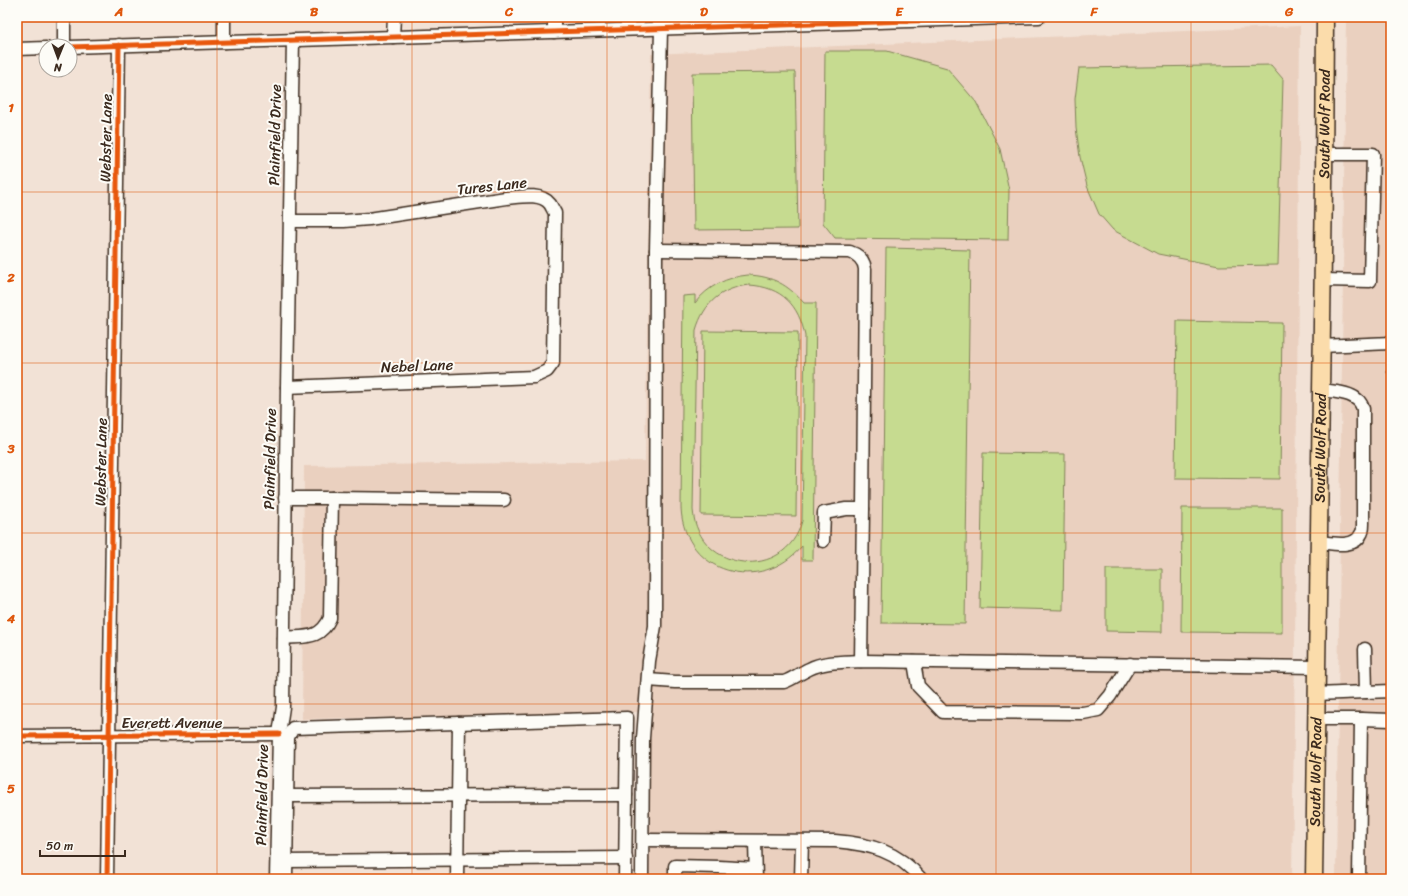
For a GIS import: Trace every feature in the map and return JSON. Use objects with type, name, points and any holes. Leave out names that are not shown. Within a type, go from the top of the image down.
[{"type":"main road","name":"South Wolf Road","points":[[1314,879],[1316,666],[1323,280],[1325,17]]},
{"type":"street","points":[[64,17],[64,38]]},
{"type":"street","points":[[224,17],[224,42]]},
{"type":"street","points":[[393,37],[394,17]]},
{"type":"street","points":[[554,17],[554,32]]},
{"type":"street","points":[[78,47],[661,29],[733,22],[1040,17]]},
{"type":"street","points":[[642,879],[643,738],[649,661],[655,626],[656,250],[661,29]]},
{"type":"street","name":"Plainfield Drive","points":[[276,879],[279,734],[283,707],[286,387],[293,40]]},
{"type":"street","name":"Webster Lane","points":[[107,879],[119,45]]},
{"type":"street","points":[[17,49],[38,48]]},
{"type":"street","points":[[1323,280],[1370,281],[1373,154],[1324,154]]},
{"type":"street","name":"Tures Lane","points":[[290,221],[344,221],[369,219],[506,198],[527,196],[539,197],[549,203],[555,213],[553,363],[547,371]]},
{"type":"street","points":[[656,250],[844,252],[856,254],[865,265],[861,661]]},
{"type":"street","points":[[1321,346],[1391,343]]},
{"type":"street","name":"Nebel Lane","points":[[286,387],[534,377],[547,371]]},
{"type":"street","points":[[1318,542],[1349,544],[1357,540],[1362,534],[1363,524],[1361,404],[1354,398],[1344,393],[1321,390]]},
{"type":"street","points":[[285,498],[504,500]]},
{"type":"street","points":[[284,638],[314,635],[326,628],[330,618],[332,498]]},
{"type":"street","points":[[823,541],[824,513],[846,509],[863,509]]},
{"type":"street","points":[[1365,649],[1366,692]]},
{"type":"street","points":[[648,680],[675,682],[784,682],[809,668],[825,664],[861,661],[1316,666]]},
{"type":"street","points":[[914,662],[918,686],[943,712],[1083,713],[1098,710],[1110,696],[1130,664]]},
{"type":"street","points":[[1316,694],[1391,691]]},
{"type":"street","points":[[286,879],[288,737],[293,728],[627,718],[625,879]]},
{"type":"street","points":[[1316,718],[1391,720]]},
{"type":"street","points":[[1359,879],[1361,719]]},
{"type":"street","points":[[457,879],[459,723]]},
{"type":"street","name":"Everett Avenue","points":[[17,736],[279,734]]},
{"type":"street","points":[[287,796],[626,795]]},
{"type":"street","points":[[643,840],[848,842],[872,846],[891,854],[901,860],[915,878]]},
{"type":"street","points":[[674,879],[675,866],[719,867],[756,874],[755,842]]},
{"type":"street","points":[[801,879],[802,842]]},
{"type":"street","points":[[286,861],[626,858]]},
{"type":"shaded area","points":[[1346,17],[1391,17],[1391,879],[1336,879]]},
{"type":"shaded area","points":[[1300,26],[1292,879],[638,879],[640,712],[302,719],[304,466],[645,461],[651,54]]},
{"type":"green space","points":[[825,51],[887,51],[947,68],[976,102],[1000,149],[1009,190],[1008,240],[835,238],[823,223]]},
{"type":"green space","points":[[1271,65],[1283,79],[1278,265],[1219,266],[1158,254],[1113,230],[1099,214],[1087,186],[1080,157],[1076,128],[1075,99],[1079,68]]},
{"type":"green space","points":[[795,72],[798,229],[694,230],[692,73]]},
{"type":"green space","points":[[886,248],[970,250],[965,624],[881,623]]},
{"type":"green space","points":[[748,275],[765,277],[786,286],[804,303],[816,303],[813,560],[802,560],[802,546],[785,561],[766,570],[746,573],[727,570],[710,562],[695,549],[685,531],[681,508],[683,296],[695,295],[695,303],[700,297],[718,283]],"holes":[[[749,285],[771,289],[787,300],[798,315],[805,336],[802,521],[793,541],[779,554],[762,561],[743,562],[725,557],[710,547],[698,531],[693,510],[696,330],[699,320],[704,312],[715,298],[722,293]]]},
{"type":"green space","points":[[1177,321],[1282,323],[1280,479],[1175,478]]},
{"type":"green space","points":[[703,331],[798,332],[796,516],[701,515]]},
{"type":"green space","points":[[983,453],[1065,454],[1063,610],[980,608]]},
{"type":"green space","points":[[1182,508],[1282,508],[1282,633],[1181,632]]},
{"type":"green space","points":[[1106,569],[1162,569],[1162,632],[1106,631]]},
{"type":"cycle path","points":[[78,47],[1039,17]]},
{"type":"cycle path","points":[[107,879],[119,45]]},
{"type":"cycle path","points":[[17,736],[279,734]]}]
